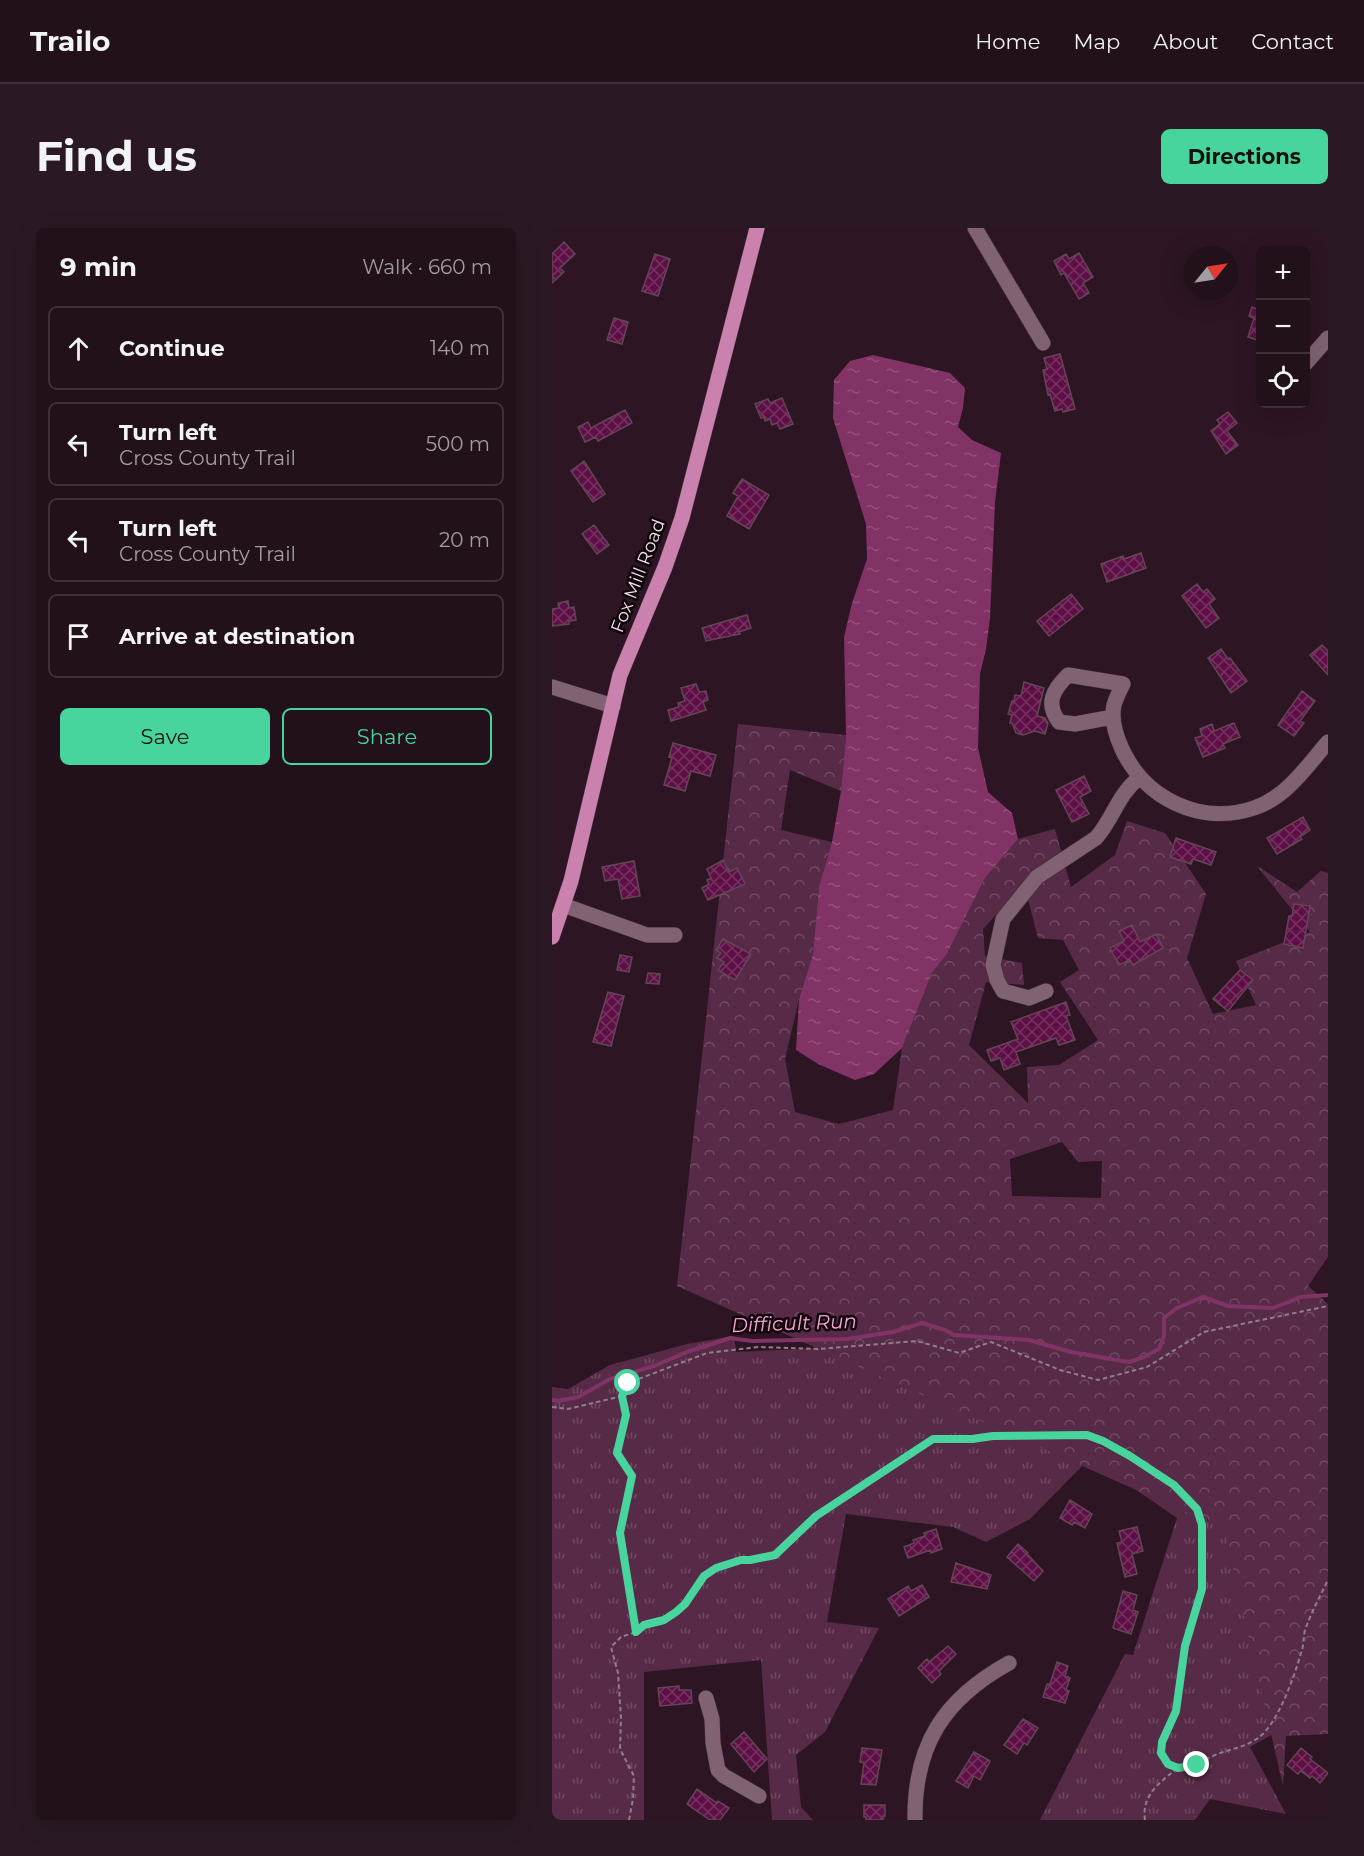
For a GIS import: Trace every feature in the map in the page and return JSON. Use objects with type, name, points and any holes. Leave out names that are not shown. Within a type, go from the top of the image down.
[{"type":"main road","name":"Fox Mill Road","points":[[552,937],[564,905],[620,675],[665,567],[682,518],[757,228]]},
{"type":"street","points":[[975,228],[1043,343]]},
{"type":"street","points":[[1310,358],[1328,338]]},
{"type":"street","points":[[1113,717],[1075,724],[1059,722],[1052,713],[1052,697],[1068,675],[1123,684],[1114,705],[1113,717],[1119,743],[1127,761],[1139,778],[1165,799],[1184,808],[1205,813],[1236,813],[1273,800],[1298,778],[1328,742]]},
{"type":"street","points":[[552,687],[613,706]]},
{"type":"street","points":[[1046,991],[1029,998],[1004,991],[997,980],[993,965],[1003,919],[1037,877],[1102,832],[1117,803],[1130,785],[1139,778]]},
{"type":"street","points":[[564,905],[647,935],[675,936]]},
{"type":"street","points":[[915,1820],[917,1777],[930,1740],[943,1718],[962,1697],[990,1674],[1010,1663]]},
{"type":"street","points":[[706,1698],[712,1719],[713,1743],[718,1770],[724,1776],[759,1796]]},
{"type":"path","points":[[636,1632],[620,1533],[632,1476],[617,1453],[626,1415],[622,1396],[628,1383],[707,1353],[758,1347],[818,1349],[917,1341],[959,1353],[991,1342],[1060,1370],[1098,1380],[1147,1367],[1204,1332],[1328,1306]]},
{"type":"path","points":[[552,1407],[567,1409],[622,1396]]},
{"type":"path","points":[[629,1820],[634,1776],[620,1749],[621,1718],[618,1673],[611,1647],[621,1637],[636,1632],[644,1625],[664,1620],[676,1612],[685,1604],[704,1576],[716,1568],[741,1560],[775,1555],[816,1516],[933,1439],[1087,1435],[1130,1456],[1174,1485],[1197,1509],[1202,1525],[1202,1589],[1185,1646],[1176,1711],[1162,1742],[1161,1753],[1168,1764],[1178,1768]]},
{"type":"path","points":[[1145,1820],[1144,1814],[1152,1788],[1178,1768],[1197,1765],[1218,1754],[1241,1747],[1259,1738],[1269,1725],[1280,1707],[1302,1651],[1304,1634],[1328,1580]]},
{"type":"green space","points":[[738,724],[846,735],[841,791],[790,770],[781,830],[832,842],[819,886],[813,954],[799,999],[785,1059],[795,1112],[839,1124],[893,1110],[902,1048],[932,973],[947,954],[985,878],[1018,839],[1055,829],[1071,887],[1115,855],[1127,821],[1165,833],[1206,894],[1187,958],[1213,1014],[1256,1005],[1236,961],[1310,932],[1256,865],[1297,892],[1321,871],[1328,873],[1328,1257],[1308,1286],[1328,1304],[1328,1734],[1286,1736],[1283,1786],[1224,1529],[677,1286]],"holes":[[[1024,884],[1038,938],[1063,940],[1079,970],[1060,982],[1098,1040],[1059,1065],[1027,1067],[1028,1103],[969,1045],[986,982],[1024,985],[1022,963],[985,956],[983,929]],[[1062,1142],[1078,1162],[1102,1161],[1101,1198],[1012,1196],[1010,1159]]]},
{"type":"green space","points":[[1235,1330],[1328,1667],[1325,1704],[1250,1747],[1286,1814],[1210,1799],[1195,1820],[1040,1820],[1125,1654],[1133,1655],[1177,1518],[1090,1458],[1030,1519],[986,1542],[953,1527],[846,1514],[827,1622],[879,1628],[825,1732],[796,1755],[801,1807],[813,1820],[772,1820],[761,1660],[644,1672],[644,1820],[552,1820],[552,1387],[568,1389],[610,1365],[687,1344],[734,1336],[736,1352]]},
{"type":"water","points":[[873,355],[950,373],[965,388],[958,427],[972,440],[1001,453],[995,502],[990,619],[980,674],[978,748],[988,792],[1012,813],[1018,839],[985,878],[947,954],[932,973],[902,1048],[874,1074],[855,1080],[818,1064],[796,1050],[799,999],[813,954],[819,886],[832,842],[841,791],[846,735],[844,637],[852,603],[867,559],[866,524],[833,418],[834,380],[850,361]]},
{"type":"building","points":[[564,242],[575,254],[560,268],[564,272],[552,283],[552,254]]},
{"type":"building","points":[[1079,253],[1093,277],[1083,283],[1089,293],[1079,299],[1064,273],[1061,275],[1054,261],[1066,254],[1069,259]]},
{"type":"building","points":[[655,254],[670,259],[658,296],[642,291]]},
{"type":"building","points":[[1252,307],[1256,309],[1256,340],[1248,337],[1254,318],[1249,316]]},
{"type":"building","points":[[614,318],[628,322],[622,344],[607,340]]},
{"type":"building","points":[[1060,354],[1075,409],[1063,412],[1062,409],[1055,411],[1050,394],[1048,395],[1043,370],[1047,369],[1044,358]]},
{"type":"building","points":[[782,398],[793,424],[780,429],[777,423],[772,425],[770,419],[765,421],[764,417],[761,418],[755,404],[768,399],[770,403]]},
{"type":"building","points":[[625,410],[632,423],[598,441],[596,437],[585,442],[578,427],[588,422],[591,428]]},
{"type":"building","points":[[1228,412],[1237,423],[1227,431],[1238,445],[1226,454],[1211,431],[1220,424],[1217,420]]},
{"type":"building","points":[[584,461],[605,494],[593,502],[571,471]]},
{"type":"building","points":[[742,479],[769,495],[749,529],[727,516],[738,496],[733,493]]},
{"type":"building","points":[[594,525],[609,545],[597,554],[582,534]]},
{"type":"building","points":[[1141,553],[1146,568],[1107,582],[1101,564],[1123,556],[1124,559]]},
{"type":"building","points":[[1197,584],[1203,592],[1207,589],[1215,599],[1209,604],[1219,618],[1206,628],[1182,596]]},
{"type":"building","points":[[1071,594],[1083,609],[1049,636],[1037,621]]},
{"type":"building","points":[[568,601],[569,608],[574,607],[576,620],[569,621],[569,624],[552,626],[552,609],[559,608],[558,603]]},
{"type":"building","points":[[747,615],[751,628],[739,632],[740,634],[706,641],[702,628]]},
{"type":"building","points":[[1322,645],[1328,651],[1328,675],[1310,655]]},
{"type":"building","points":[[1221,649],[1247,681],[1231,693],[1208,658]]},
{"type":"building","points":[[1024,682],[1044,688],[1037,716],[1045,718],[1048,723],[1045,734],[1035,731],[1023,735],[1016,733],[1010,723],[1012,715],[1008,714],[1012,701],[1015,695],[1021,696]]},
{"type":"building","points":[[696,684],[699,692],[706,691],[708,700],[703,702],[706,710],[671,721],[668,710],[679,707],[678,703],[685,701],[681,688]]},
{"type":"building","points":[[1302,691],[1315,701],[1300,721],[1304,723],[1294,736],[1278,725]]},
{"type":"building","points":[[1234,723],[1240,737],[1223,744],[1225,748],[1203,757],[1195,738],[1202,736],[1200,729],[1212,724],[1214,731]]},
{"type":"building","points":[[673,743],[716,755],[710,776],[691,771],[685,791],[664,785],[672,758],[669,757]]},
{"type":"building","points":[[1084,776],[1091,791],[1080,797],[1089,814],[1072,822],[1056,790]]},
{"type":"building","points":[[1303,817],[1310,830],[1300,837],[1302,839],[1277,854],[1267,838]]},
{"type":"building","points":[[1176,838],[1216,852],[1211,865],[1193,859],[1191,864],[1170,857]]},
{"type":"building","points":[[723,860],[729,872],[737,868],[745,884],[708,900],[702,888],[709,884],[707,880],[711,878],[707,869]]},
{"type":"building","points":[[634,861],[640,896],[622,899],[618,879],[605,881],[602,867]]},
{"type":"building","points":[[1294,904],[1310,906],[1303,948],[1284,944],[1289,916],[1292,916]]},
{"type":"building","points":[[1132,925],[1140,942],[1156,934],[1163,948],[1133,965],[1130,960],[1119,965],[1110,948],[1124,941],[1119,931]]},
{"type":"building","points":[[723,939],[751,954],[735,980],[718,970],[724,962],[717,958],[721,953],[716,950]]},
{"type":"building","points":[[620,955],[632,957],[629,972],[617,970]]},
{"type":"building","points":[[1240,970],[1253,980],[1228,1011],[1213,999]]},
{"type":"building","points":[[648,973],[660,974],[659,984],[646,983]]},
{"type":"building","points":[[608,992],[624,996],[611,1046],[593,1042]]},
{"type":"building","points":[[1066,1002],[1070,1015],[1066,1016],[1075,1040],[1059,1045],[1056,1038],[1016,1052],[1020,1064],[1004,1070],[1000,1058],[991,1061],[987,1050],[1018,1039],[1011,1022]]},
{"type":"building","points":[[1070,1500],[1092,1514],[1085,1528],[1074,1522],[1072,1525],[1060,1518]]},
{"type":"building","points":[[1137,1527],[1143,1551],[1132,1554],[1137,1574],[1125,1577],[1117,1543],[1122,1542],[1119,1531]]},
{"type":"building","points":[[936,1529],[942,1549],[931,1553],[930,1550],[908,1558],[904,1547],[914,1543],[913,1540],[925,1536],[924,1533]]},
{"type":"building","points":[[1018,1544],[1043,1571],[1034,1581],[1007,1557]]},
{"type":"building","points":[[956,1563],[991,1575],[987,1589],[951,1582]]},
{"type":"building","points":[[922,1585],[929,1597],[899,1616],[888,1599],[908,1586],[911,1591]]},
{"type":"building","points":[[1123,1591],[1137,1595],[1133,1610],[1138,1612],[1131,1634],[1113,1628]]},
{"type":"building","points":[[948,1646],[956,1654],[939,1671],[941,1674],[932,1683],[918,1668],[927,1659],[929,1662]]},
{"type":"building","points":[[1057,1662],[1068,1666],[1065,1676],[1070,1678],[1066,1690],[1069,1691],[1065,1703],[1043,1697]]},
{"type":"building","points":[[679,1686],[679,1690],[691,1690],[692,1703],[660,1706],[658,1688]]},
{"type":"building","points":[[1023,1719],[1038,1728],[1027,1745],[1024,1743],[1017,1754],[1004,1745]]},
{"type":"building","points":[[744,1732],[767,1759],[754,1772],[731,1744]]},
{"type":"building","points":[[862,1748],[882,1750],[876,1785],[861,1784],[864,1763],[860,1762]]},
{"type":"building","points":[[1301,1748],[1312,1757],[1310,1759],[1328,1773],[1320,1783],[1301,1771],[1298,1774],[1287,1765]]},
{"type":"building","points":[[974,1752],[990,1761],[980,1780],[974,1776],[968,1788],[956,1781]]},
{"type":"building","points":[[697,1789],[717,1803],[718,1801],[729,1808],[720,1820],[710,1820],[687,1804]]},
{"type":"building","points":[[864,1805],[885,1805],[883,1820],[866,1820]]},
{"type":"waterway","name":"Difficult Run","points":[[552,1400],[578,1397],[610,1379],[654,1366],[730,1338],[752,1341],[847,1339],[893,1332],[922,1323],[954,1335],[1029,1340],[1071,1352],[1129,1362],[1159,1349],[1164,1336],[1164,1318],[1177,1308],[1203,1297],[1228,1306],[1273,1308],[1301,1297],[1328,1295]]},
{"type":"route","points":[[628,1383],[622,1396],[626,1415],[617,1453],[632,1476],[620,1533],[636,1632],[644,1625],[664,1620],[676,1612],[685,1604],[704,1576],[716,1568],[741,1560],[775,1555],[833,1503],[933,1439],[1087,1435],[1130,1456],[1174,1485],[1197,1509],[1202,1525],[1202,1589],[1185,1646],[1176,1711],[1162,1742],[1161,1753],[1168,1764],[1178,1768],[1197,1765]]}]
